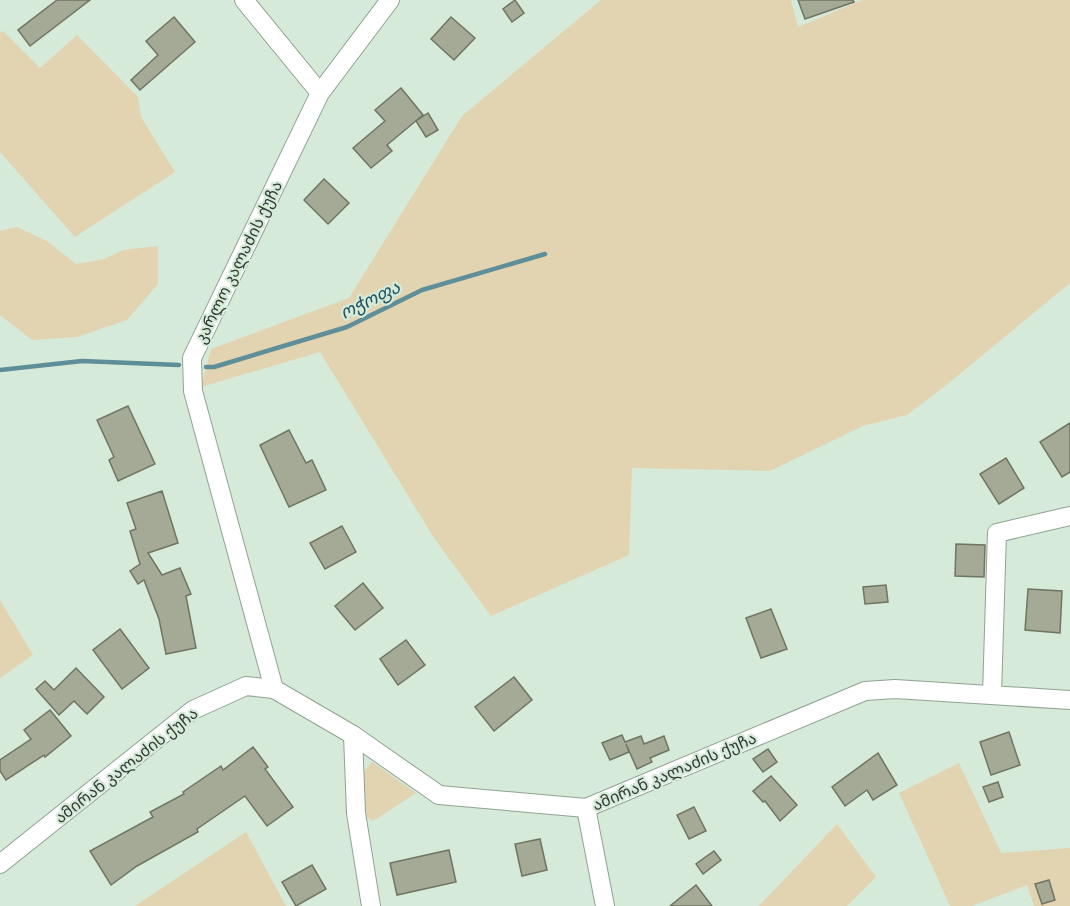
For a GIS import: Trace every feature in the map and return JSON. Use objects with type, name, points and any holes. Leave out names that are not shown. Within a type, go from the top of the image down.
[{"type":"street","points":[[244,0],[320,93]]},
{"type":"street","name":"კარლო კალაძის ქუჩა","points":[[274,689],[193,391],[192,358],[320,93],[390,0]]},
{"type":"street","points":[[992,694],[997,533],[1070,516]]},
{"type":"street","name":"ამირან კალაძის ქუჩა","points":[[0,864],[193,710],[246,686],[274,689],[353,735],[439,795],[586,808],[865,691],[895,689],[1070,700]]},
{"type":"street","points":[[353,735],[356,813],[371,906]]},
{"type":"street","points":[[586,808],[604,906]]},
{"type":"shaded area","points":[[601,0],[791,0],[798,27],[862,0],[1070,0],[1070,283],[907,415],[863,426],[770,471],[632,468],[629,555],[491,616],[434,538],[320,352],[201,387],[211,349],[349,298],[462,116]]},
{"type":"shaded area","points":[[3,31],[40,68],[77,35],[138,97],[141,117],[175,172],[75,237],[0,152],[0,33]]},
{"type":"shaded area","points":[[17,227],[47,241],[76,264],[104,259],[123,250],[158,246],[158,284],[127,320],[77,337],[32,340],[0,315],[0,231]]},
{"type":"shaded area","points":[[0,600],[33,655],[0,678]]},
{"type":"shaded area","points":[[372,762],[416,793],[373,821],[365,816],[360,776]]},
{"type":"shaded area","points":[[959,763],[1001,853],[1070,848],[1070,906],[1034,906],[1027,885],[972,906],[950,906],[899,793]]},
{"type":"shaded area","points":[[837,824],[876,877],[847,906],[759,906]]},
{"type":"shaded area","points":[[246,832],[286,906],[135,906]]},
{"type":"building","points":[[57,0],[90,0],[30,46],[18,30]]},
{"type":"building","points":[[515,0],[524,13],[512,22],[503,9]]},
{"type":"building","points":[[798,0],[853,0],[854,2],[805,19]]},
{"type":"building","points":[[174,17],[195,42],[140,90],[131,80],[158,55],[146,41]]},
{"type":"building","points":[[451,17],[475,38],[454,60],[431,39]]},
{"type":"building","points":[[401,88],[423,115],[387,145],[392,151],[371,168],[353,148],[385,121],[375,110]]},
{"type":"building","points":[[428,113],[438,130],[426,137],[416,121]]},
{"type":"building","points":[[324,179],[349,203],[328,224],[304,200]]},
{"type":"building","points":[[128,406],[155,464],[118,481],[109,460],[114,457],[97,420]]},
{"type":"building","points":[[1070,423],[1070,472],[1062,477],[1040,442]]},
{"type":"building","points":[[289,430],[306,463],[312,460],[326,490],[289,507],[260,445]]},
{"type":"building","points":[[1006,458],[1024,488],[999,504],[980,474]]},
{"type":"building","points":[[162,491],[178,543],[148,553],[162,575],[180,568],[191,594],[186,596],[196,648],[166,654],[159,619],[144,580],[138,584],[130,571],[140,564],[130,531],[136,529],[127,503]]},
{"type":"building","points":[[342,526],[356,552],[325,569],[310,543]]},
{"type":"building","points":[[956,544],[985,545],[984,577],[955,576]]},
{"type":"building","points":[[363,583],[383,608],[355,630],[335,606]]},
{"type":"building","points":[[886,585],[888,602],[865,604],[863,587]]},
{"type":"building","points":[[1028,589],[1062,591],[1060,633],[1025,630]]},
{"type":"building","points":[[771,609],[787,649],[761,658],[746,618]]},
{"type":"building","points":[[120,629],[149,668],[122,689],[93,650]]},
{"type":"building","points":[[406,640],[425,665],[398,685],[380,659]]},
{"type":"building","points":[[76,668],[104,697],[87,714],[74,701],[59,715],[36,689],[45,681],[54,690]]},
{"type":"building","points":[[514,677],[532,700],[494,731],[475,707]]},
{"type":"building","points":[[50,710],[71,736],[45,757],[44,755],[6,780],[0,771],[0,760],[31,739],[24,730]]},
{"type":"building","points":[[1009,732],[1020,765],[991,775],[980,742]]},
{"type":"building","points":[[622,735],[625,742],[641,736],[644,744],[664,736],[669,750],[650,758],[652,762],[637,769],[626,744],[629,752],[610,760],[602,743]]},
{"type":"building","points":[[253,747],[268,767],[265,769],[293,807],[267,826],[245,796],[197,829],[198,832],[137,866],[111,885],[90,851],[153,817],[150,812],[184,794],[183,792],[221,766],[223,770]]},
{"type":"building","points":[[768,749],[777,762],[763,772],[753,759]]},
{"type":"building","points":[[878,753],[897,785],[873,800],[867,790],[845,806],[832,787]]},
{"type":"building","points":[[771,776],[797,805],[780,821],[765,801],[763,802],[753,791]]},
{"type":"building","points":[[998,782],[1003,797],[989,802],[983,787]]},
{"type":"building","points":[[694,807],[706,831],[689,839],[677,815]]},
{"type":"building","points":[[540,839],[547,870],[522,876],[515,844]]},
{"type":"building","points":[[449,850],[456,882],[397,895],[390,863]]},
{"type":"building","points":[[714,851],[721,860],[703,874],[696,864]]},
{"type":"building","points":[[312,865],[326,889],[296,906],[282,882]]},
{"type":"building","points":[[1049,880],[1055,900],[1042,904],[1035,884]]},
{"type":"building","points":[[696,885],[712,906],[670,906]]},
{"type":"waterway","name":"ოჭოფა","points":[[206,367],[214,367],[347,327],[422,290],[545,254]]},
{"type":"waterway","name":"ოჭოფა","points":[[0,370],[82,361],[179,365]]}]
